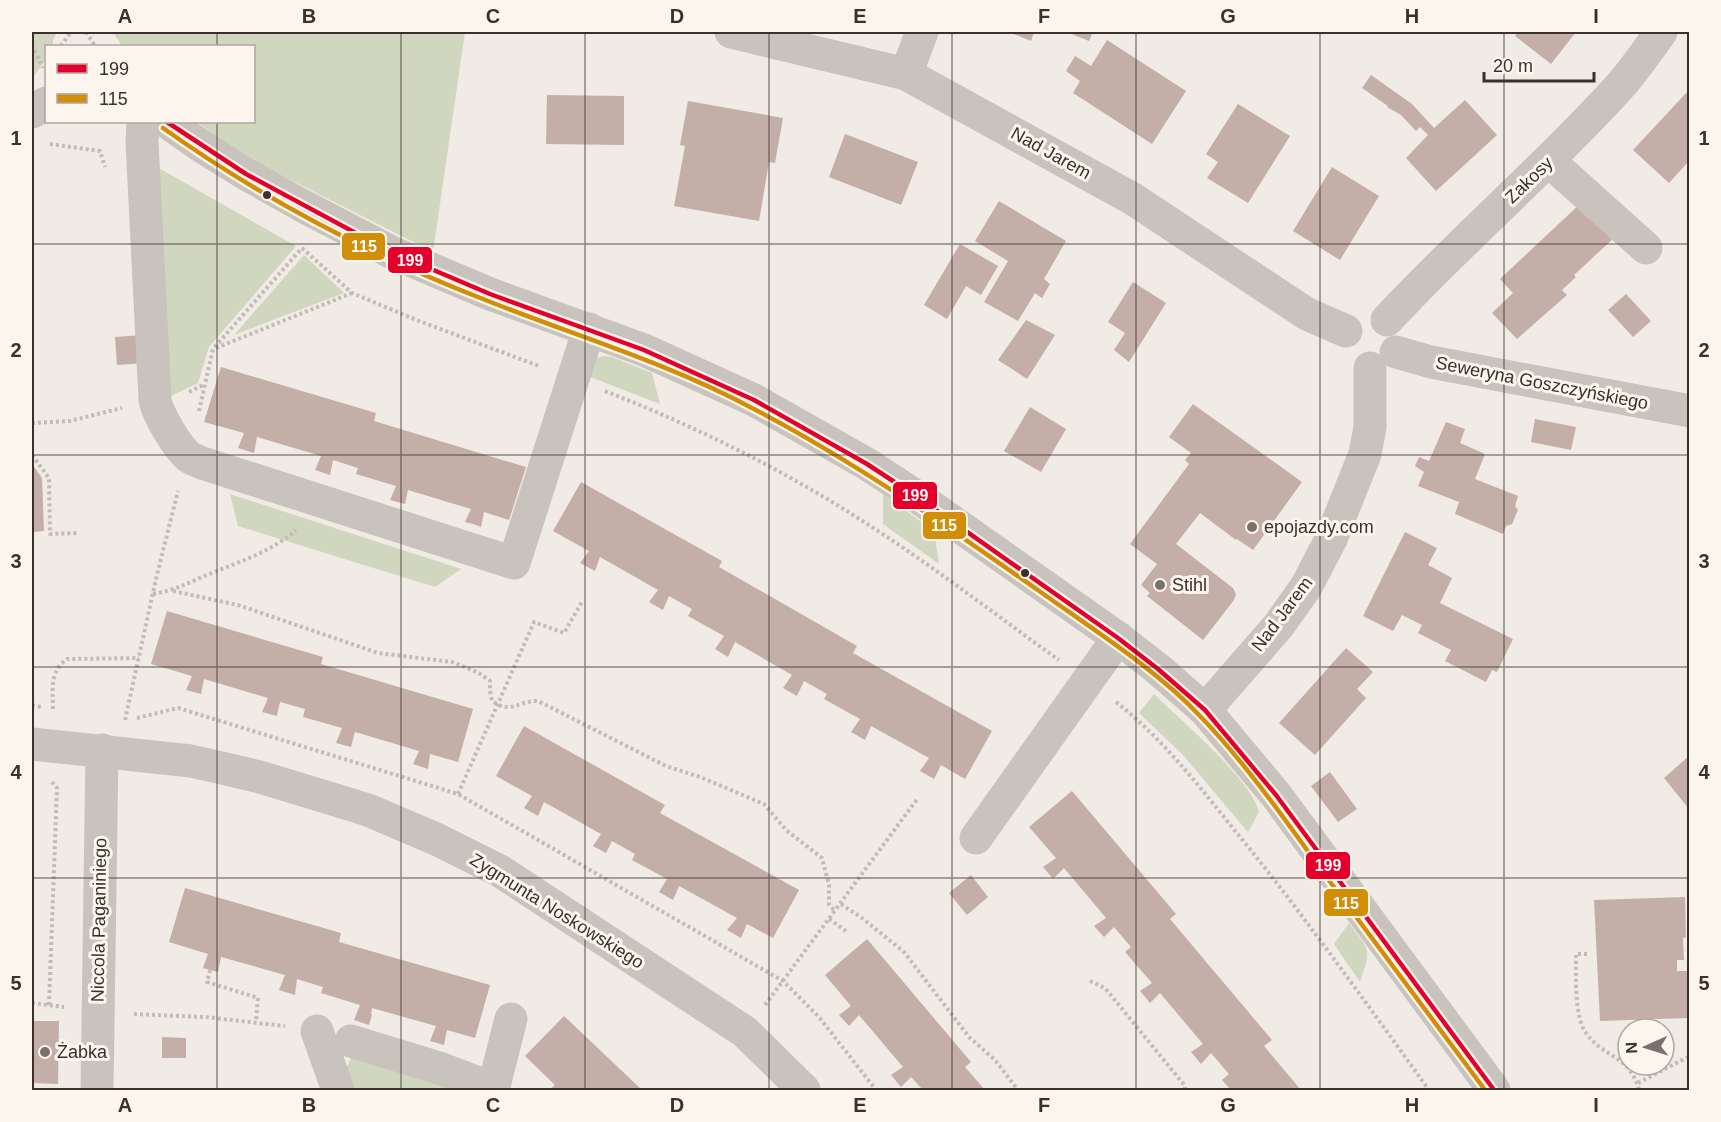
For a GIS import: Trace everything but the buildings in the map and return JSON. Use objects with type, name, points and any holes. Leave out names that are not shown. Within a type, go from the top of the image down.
[{"type":"street","name":"Nad Jarem","points":[[731,32],[906,74],[1133,199],[1307,314],[1346,331]]},
{"type":"street","points":[[906,74],[922,32]]},
{"type":"street","name":"Zakosy","points":[[1388,320],[1431,272],[1549,161],[1622,84],[1661,32]]},
{"type":"street","points":[[32,112],[45,90]]},
{"type":"street","points":[[143,123],[142,142],[156,408],[165,425],[189,457],[514,563],[589,329]]},
{"type":"street","points":[[168,123],[201,146],[301,206],[391,252],[490,294],[589,329],[696,372],[754,400],[919,498],[1118,638],[1205,710],[1276,795],[1489,1089]]},
{"type":"street","points":[[1549,161],[1646,248]]},
{"type":"street","points":[[1379,315],[1388,320],[1397,333],[1398,343],[1383,360],[1363,367],[1350,358],[1346,350],[1346,331],[1355,320],[1362,316],[1379,315]]},
{"type":"street","name":"Nad Jarem","points":[[1205,710],[1279,625],[1306,587],[1331,539],[1365,454],[1383,360]]},
{"type":"street","name":"Seweryna Goszczyńskiego","points":[[1383,360],[1431,362],[1689,411]]},
{"type":"street","points":[[976,838],[1118,638]]},
{"type":"street","points":[[32,744],[42,717]]},
{"type":"street","name":"Zygmunta Noskowskiego","points":[[32,744],[191,761],[260,777],[368,810],[436,839],[500,871],[745,1032],[804,1090]]},
{"type":"street","name":"Niccola Paganiniego","points":[[98,1090],[102,750]]},
{"type":"street","points":[[351,1041],[439,1068],[493,1090],[511,1019]]},
{"type":"street","points":[[317,1031],[338,1090]]},
{"type":"path","points":[[62,45],[71,32]]},
{"type":"path","points":[[86,32],[94,45]]},
{"type":"path","points":[[32,45],[45,85]]},
{"type":"path","points":[[46,144],[100,151],[109,177]]},
{"type":"path","points":[[352,293],[213,349],[302,248],[352,293],[419,321],[642,405],[743,452],[801,484],[881,533],[1087,680],[1124,709],[1179,761],[1290,900],[1429,1090]]},
{"type":"path","points":[[32,423],[70,422],[117,410]]},
{"type":"path","points":[[32,454],[49,478],[50,534],[78,533]]},
{"type":"path","points":[[125,721],[179,489]]},
{"type":"path","points":[[153,594],[173,591],[195,579],[280,543],[326,503]]},
{"type":"path","points":[[173,591],[238,605],[378,653],[452,662],[479,673],[490,681],[492,701],[497,705],[511,708],[532,700],[538,701],[666,766],[700,777],[764,804],[786,830],[822,858],[829,885],[829,905],[835,911]]},
{"type":"path","points":[[458,794],[534,622],[564,633],[582,602]]},
{"type":"path","points":[[42,717],[58,666],[67,659],[139,658]]},
{"type":"path","points":[[32,1003],[47,1005],[57,788],[49,779]]},
{"type":"path","points":[[745,1032],[918,798]]},
{"type":"path","points":[[841,904],[904,952],[969,1038],[995,1060],[1018,1090]]},
{"type":"path","points":[[829,919],[846,931]]},
{"type":"path","points":[[1587,954],[1576,954],[1577,1001],[1584,1031],[1591,1040],[1633,1072],[1640,1090]]},
{"type":"path","points":[[210,970],[207,982],[258,998],[256,1021]]},
{"type":"path","points":[[1090,981],[1105,988],[1185,1086],[1185,1090]]},
{"type":"path","points":[[123,1014],[224,1018]]},
{"type":"path","points":[[1638,1083],[1689,1056]]},
{"type":"green space","points":[[32,32],[57,32],[53,45],[45,45],[45,60],[32,79]]},
{"type":"green space","points":[[113,32],[465,32],[433,252],[271,170],[212,134],[199,123],[255,123],[255,45],[121,45]]},
{"type":"green space","points":[[155,166],[296,246],[209,347],[198,383],[169,397]]},
{"type":"green space","points":[[304,255],[344,293],[234,335]]},
{"type":"green space","points":[[612,357],[652,373],[660,404],[585,375],[596,358]]},
{"type":"green space","points":[[230,494],[461,569],[435,587],[238,526]]},
{"type":"green space","points":[[883,494],[934,531],[939,564],[883,524]]},
{"type":"green space","points":[[1154,694],[1197,734],[1243,783],[1259,812],[1248,832],[1183,755],[1139,713]]},
{"type":"green space","points":[[1349,923],[1367,950],[1360,982],[1334,944]]},
{"type":"green space","points":[[353,1054],[452,1090],[355,1090],[347,1067]]},
{"type":"transit line","name":"199","points":[[169,123],[246,174],[391,252],[490,294],[644,350],[754,400],[867,464],[1118,638],[1205,710],[1276,795],[1494,1090]]},
{"type":"transit line","name":"115","points":[[163,128],[240,179],[361,246],[445,284],[688,377],[790,428],[864,472],[936,519],[1124,651],[1184,700],[1234,754],[1485,1090]]},
{"type":"place","name":"epojazdy.com","points":[[1252,527]]},
{"type":"place","name":"Stihl","points":[[1160,585]]},
{"type":"place","name":"Żabka","points":[[45,1052]]}]
